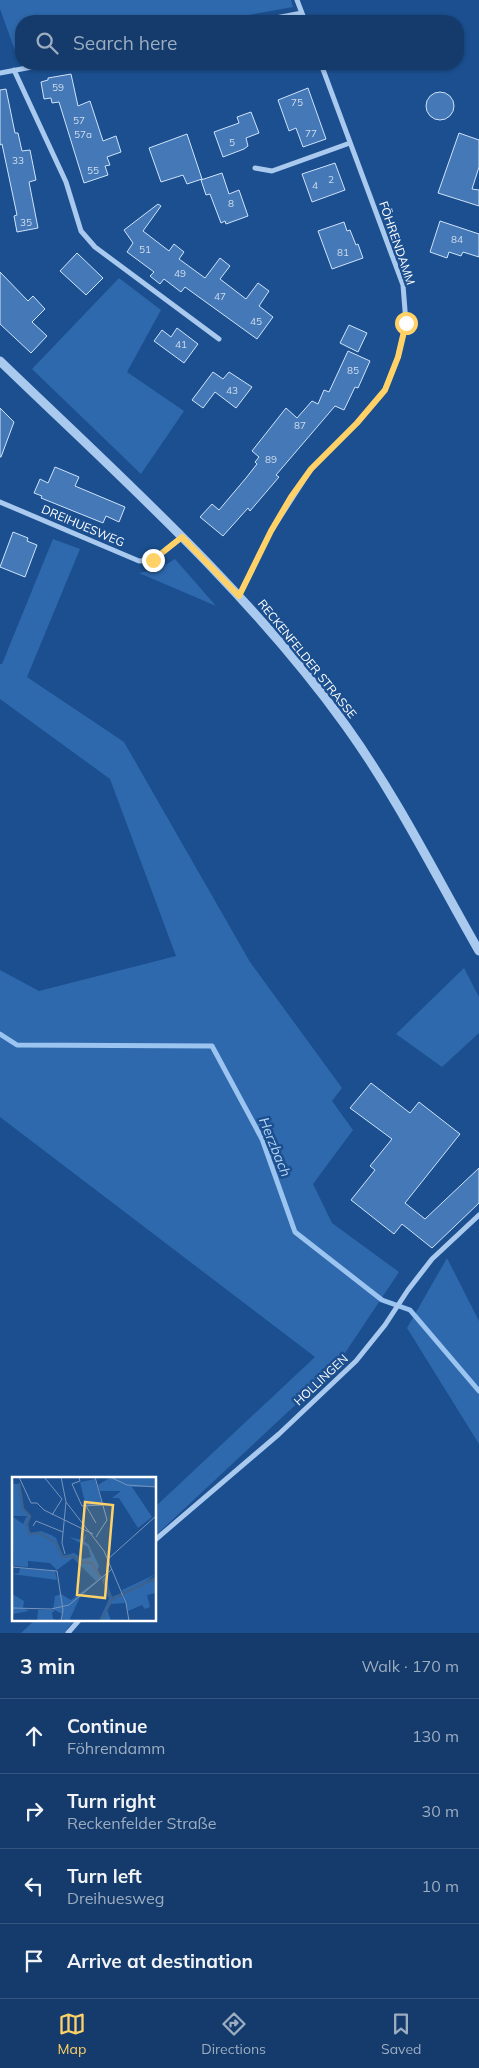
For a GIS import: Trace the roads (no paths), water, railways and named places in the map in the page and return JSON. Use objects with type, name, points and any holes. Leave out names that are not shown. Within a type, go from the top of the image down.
[{"type":"street","points":[[292,15],[302,13],[297,0]]},
{"type":"street","points":[[0,73],[14,70],[66,182],[81,231],[95,247],[219,339]]},
{"type":"street","name":"FÖHRENDAMM","points":[[239,596],[271,531],[291,497],[311,469],[357,423],[385,390],[400,349],[406,323],[403,285],[322,70]]},
{"type":"street","points":[[255,168],[272,171],[350,143]]},
{"type":"street","name":"RECKENFELDER STRASSE","points":[[0,360],[182,537],[239,596],[298,664],[346,727],[407,822],[479,951]]},
{"type":"street","name":"DREIHUESWEG","points":[[0,502],[139,560],[153,560],[182,537]]},
{"type":"street","name":"HOLLINGEN","points":[[156,1539],[300,1414],[356,1361],[390,1318],[432,1259],[479,1215]]},
{"type":"street","points":[[68,1633],[79,1620]]},
{"type":"waterway","name":"Herzbach","points":[[0,1034],[17,1045],[212,1046],[262,1139],[295,1232],[382,1300],[410,1310],[479,1391]]}]
